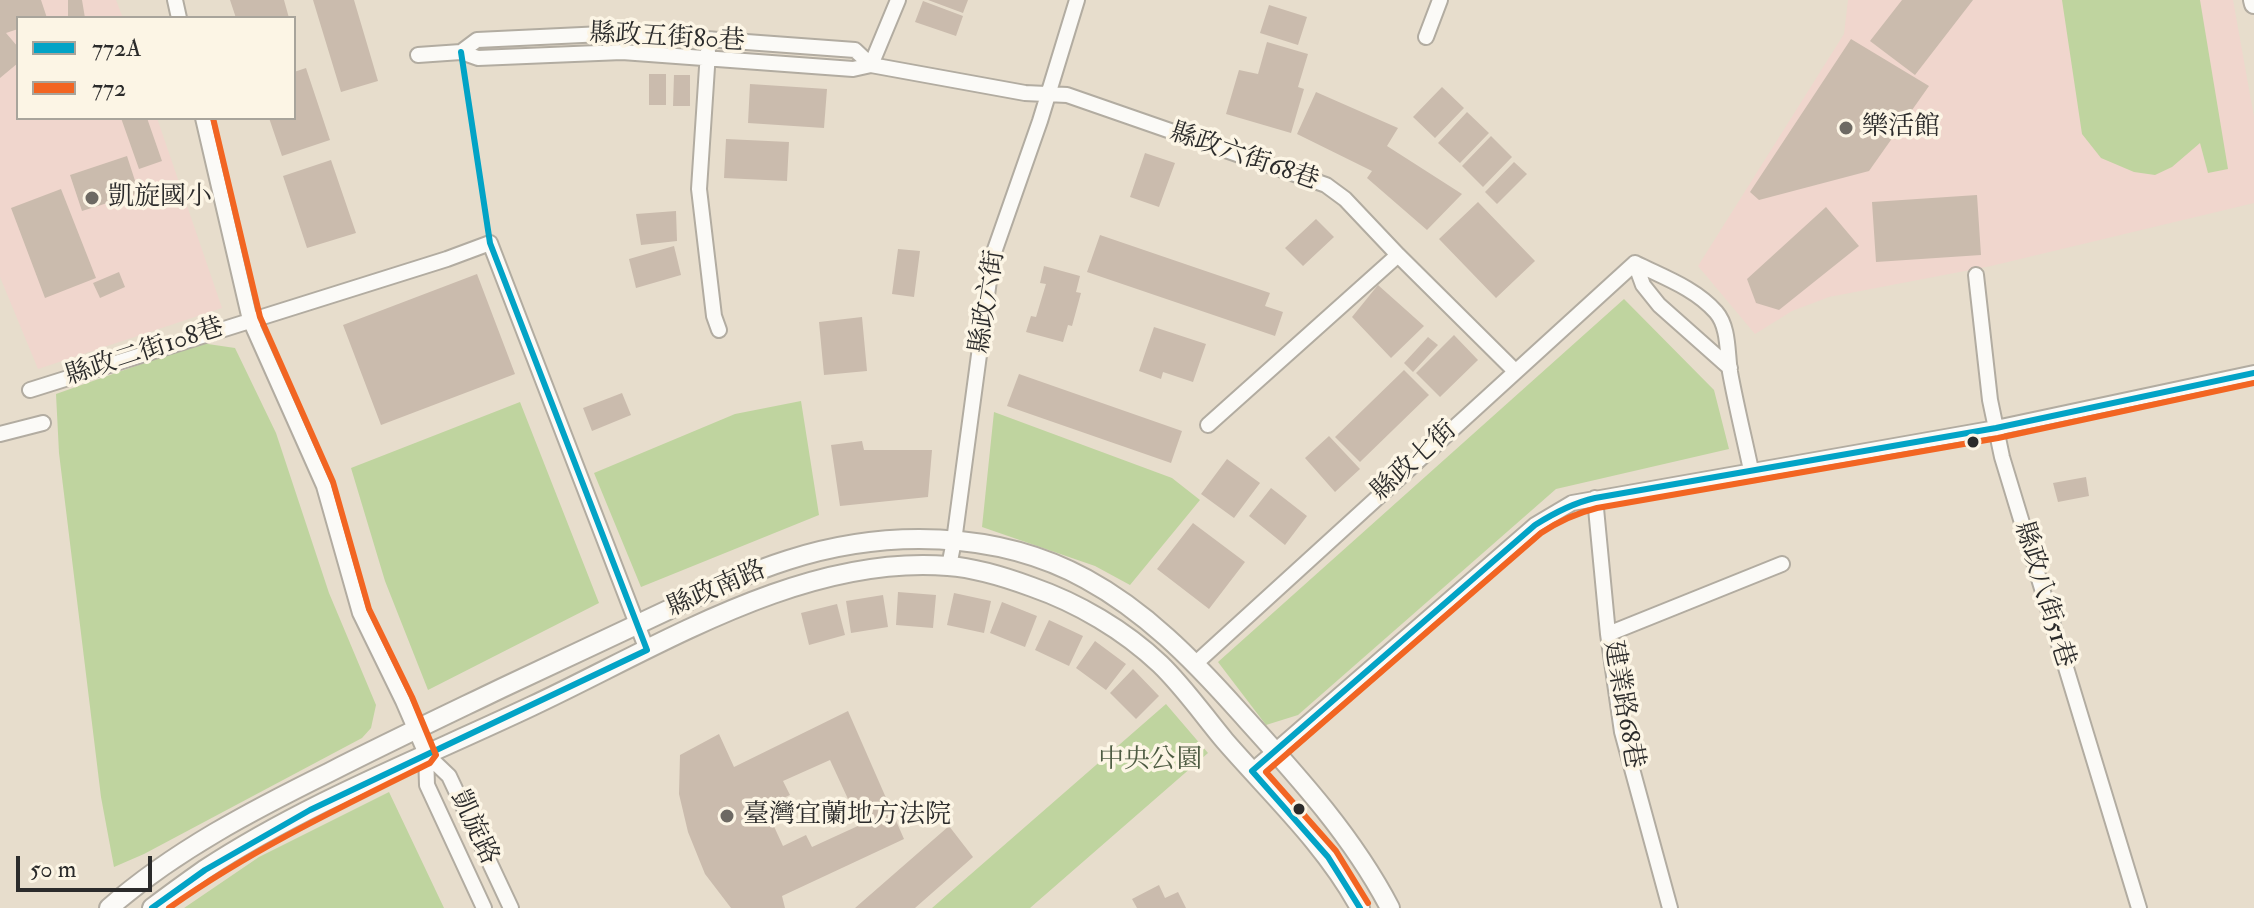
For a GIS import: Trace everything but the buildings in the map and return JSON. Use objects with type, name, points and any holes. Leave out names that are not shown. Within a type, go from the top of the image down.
[{"type":"street","points":[[871,65],[898,0]]},
{"type":"street","name":"縣政六街","points":[[949,566],[992,258],[1017,192],[1077,0]]},
{"type":"street","points":[[1426,37],[1440,0]]},
{"type":"street","name":"縣政五街80巷","points":[[461,52],[477,40],[624,33],[855,50],[871,65]]},
{"type":"street","points":[[709,40],[699,189],[714,316],[719,330]]},
{"type":"street","name":"縣政五街80巷","points":[[418,55],[461,52],[478,58],[622,52],[853,69],[871,65],[1047,95]]},
{"type":"street","name":"縣政六街68巷","points":[[1047,95],[1067,95],[1326,185],[1345,199],[1515,371]]},
{"type":"street","name":"凱旋路","points":[[203,120],[250,320],[324,486],[360,613],[426,754],[449,776],[511,908]]},
{"type":"street","name":"縣政二街108巷","points":[[30,390],[490,243],[637,625]]},
{"type":"street","points":[[1208,425],[1398,255]]},
{"type":"street","points":[[1635,263],[1643,285],[1659,305],[1730,368]]},
{"type":"street","points":[[1635,263],[1678,283],[1718,314],[1729,345],[1730,368],[1751,470]]},
{"type":"street","name":"縣政七街","points":[[1196,663],[1635,263]]},
{"type":"street","name":"縣政八街51巷","points":[[1976,275],[1990,400],[2002,457],[2139,908]]},
{"type":"street","points":[[1252,771],[1535,525],[1572,503],[1996,428],[2254,373]]},
{"type":"street","points":[[0,434],[43,423]]},
{"type":"street","name":"建業路68巷","points":[[1595,498],[1608,634],[1622,732],[1670,908]]},
{"type":"street","name":"縣政南路","points":[[109,908],[160,868],[222,828],[282,795],[709,591],[788,560],[844,545],[905,538],[994,546],[1033,556],[1085,578],[1130,606],[1196,663],[1275,751],[1331,818],[1390,908]]},
{"type":"street","points":[[1608,634],[1782,564]]},
{"type":"street","name":"縣政南路","points":[[152,908],[205,870],[310,810],[708,621],[799,584],[852,571],[949,566],[994,574],[1044,591],[1122,633],[1161,665],[1328,857],[1360,908]]},
{"type":"street","points":[[637,625],[647,650]]},
{"type":"street","name":"凱旋路","points":[[426,754],[427,785],[484,908]]},
{"type":"shaded area","name":"凱旋國小","points":[[0,0],[116,0],[122,16],[16,16],[16,120],[158,120],[222,308],[38,369],[0,277]]},
{"type":"shaded area","points":[[1848,0],[2233,0],[2254,117],[2254,203],[1991,266],[1829,297],[1792,311],[1755,334],[1698,266],[1844,34]]},
{"type":"green space","points":[[2062,0],[2200,0],[2228,169],[2208,173],[2200,143],[2172,167],[2155,175],[2134,172],[2101,158],[2082,134]]},
{"type":"green space","points":[[1624,299],[1714,390],[1729,449],[1556,489],[1298,715],[1266,725],[1218,662]]},
{"type":"green space","points":[[201,343],[235,348],[276,433],[329,593],[376,705],[371,728],[362,738],[114,867],[101,797],[59,453],[56,394]]},
{"type":"green space","points":[[801,401],[819,515],[641,587],[594,473],[735,414]]},
{"type":"green space","points":[[520,402],[599,603],[428,690],[385,581],[351,468]]},
{"type":"green space","points":[[994,412],[1172,478],[1200,500],[1130,585],[1095,566],[982,527]]},
{"type":"green space","name":"中央公園","points":[[1166,704],[1208,753],[1030,908],[932,908]]},
{"type":"green space","points":[[389,792],[444,908],[184,908],[259,857]]},
{"type":"transit line","name":"772A","points":[[152,908],[205,870],[310,810],[647,650],[490,243],[461,52]]},
{"type":"transit line","name":"772","points":[[169,908],[264,848],[430,763],[436,755],[369,609],[333,482],[260,317],[213,120]]},
{"type":"transit line","name":"772A","points":[[1360,908],[1328,857],[1252,771],[1535,525],[1571,506],[1595,498],[1996,428],[2254,373]]},
{"type":"transit line","name":"772","points":[[1368,903],[1336,851],[1266,772],[1541,533],[1568,518],[1597,508],[1998,438],[2254,383]]},
{"type":"place","name":"樂活館","points":[[1846,128]]},
{"type":"place","name":"凱旋國小","points":[[92,198]]},
{"type":"place","name":"臺灣宜蘭地方法院","points":[[727,816]]}]
